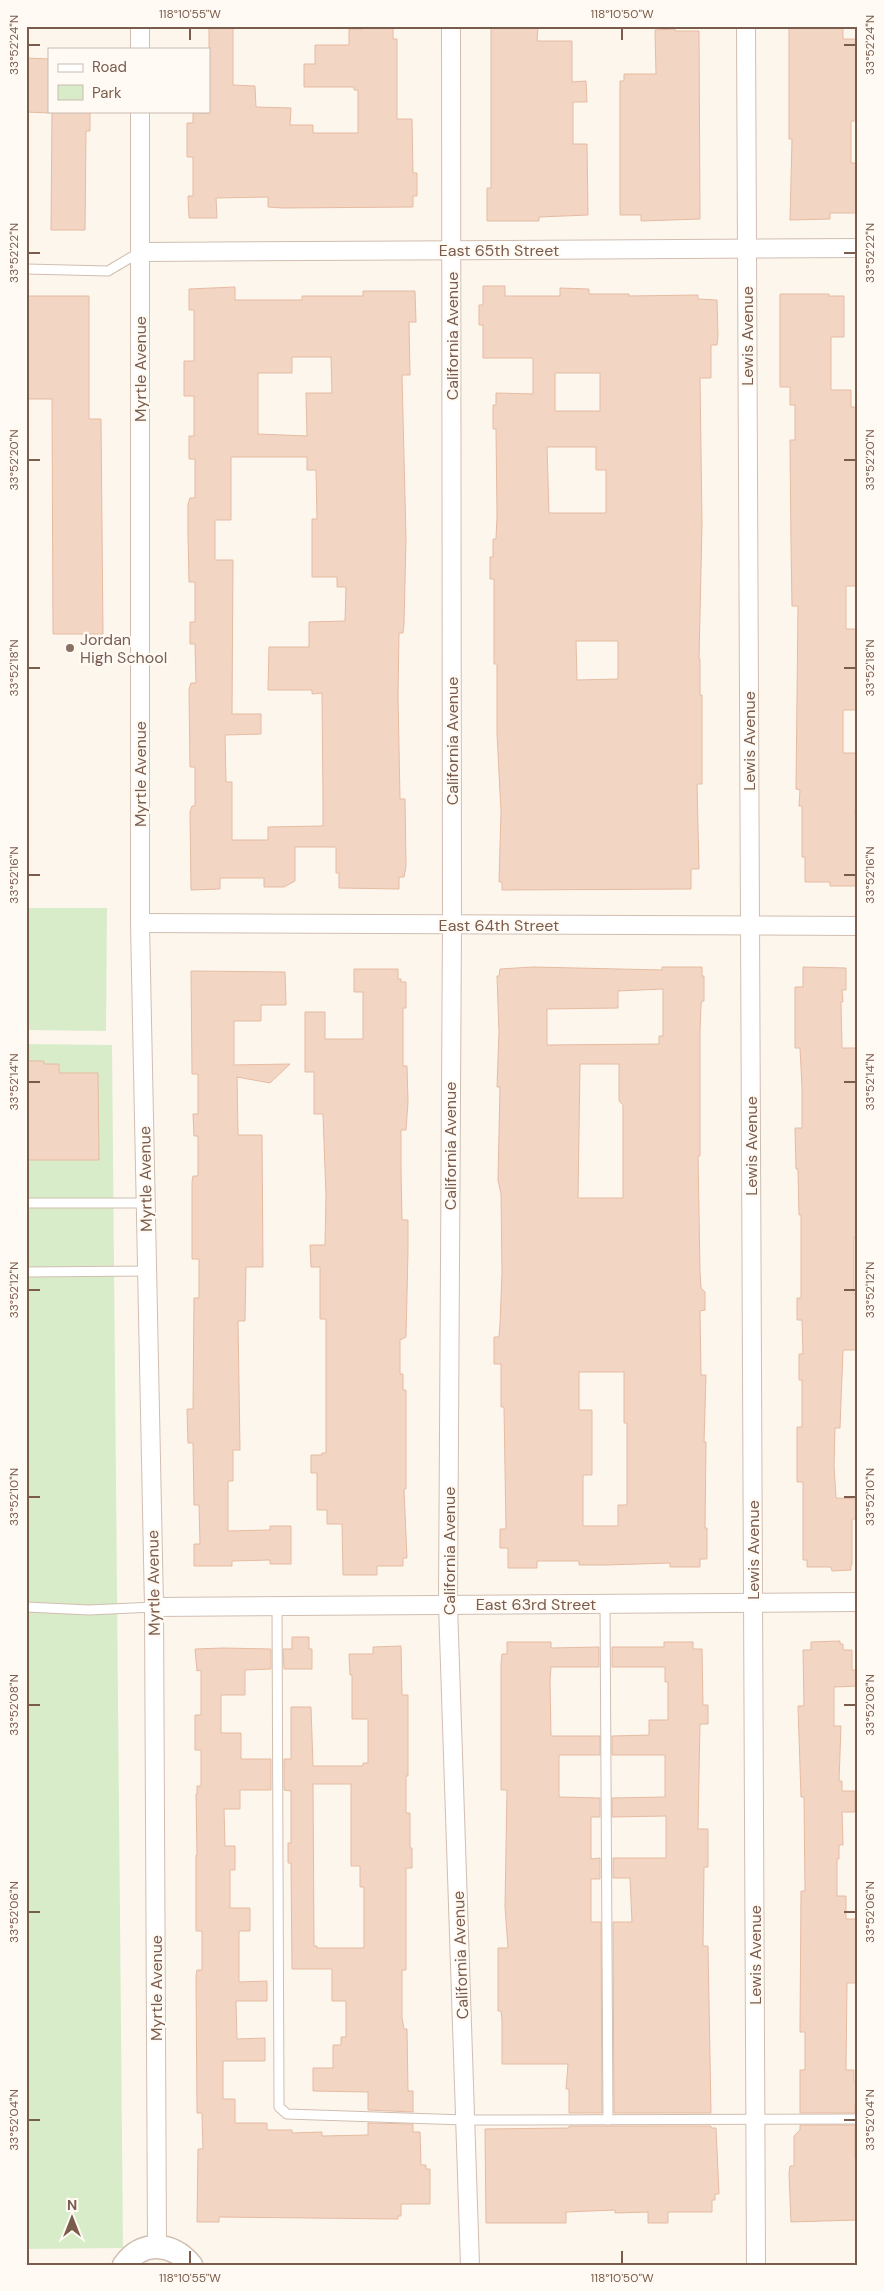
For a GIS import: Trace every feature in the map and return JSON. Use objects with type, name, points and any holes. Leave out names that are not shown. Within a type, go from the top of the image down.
[{"type":"street","points":[[140,26],[140,48]]},
{"type":"street","name":"California Avenue","points":[[451,26],[452,924],[448,1605],[470,2265]]},
{"type":"street","name":"Lewis Avenue","points":[[746,26],[756,2265]]},
{"type":"street","name":"Myrtle Avenue","points":[[140,112],[140,923],[154,1607],[157,2246]]},
{"type":"street","name":"East 65th Street","points":[[140,252],[858,248]]},
{"type":"street","name":"East 64th Street","points":[[140,923],[858,926]]},
{"type":"street","name":"East 63rd Street","points":[[154,1607],[858,1602]]},
{"type":"street","points":[[111,2265],[128,2260],[144,2248],[157,2246],[170,2248],[182,2254],[191,2265]]},
{"type":"lane","points":[[26,269],[108,271],[140,252]]},
{"type":"lane","points":[[26,1203],[146,1203]]},
{"type":"lane","points":[[26,1272],[147,1271]]},
{"type":"lane","points":[[606,1604],[608,2120]]},
{"type":"lane","points":[[277,1606],[279,2107],[288,2114],[465,2120],[858,2119]]},
{"type":"lane","points":[[26,1607],[89,1610],[154,1607]]},
{"type":"green space","points":[[26,908],[107,908],[106,1031],[26,1030]]},
{"type":"green space","points":[[26,1044],[112,1045],[123,2248],[26,2249]]},
{"type":"building","points":[[209,26],[233,26],[233,85],[255,86],[256,107],[291,108],[290,125],[313,125],[313,133],[358,133],[358,90],[354,90],[354,87],[304,87],[304,64],[315,64],[315,45],[349,45],[349,29],[362,29],[362,26],[393,26],[393,39],[397,39],[397,119],[412,119],[413,173],[417,173],[417,196],[413,196],[413,207],[283,208],[268,207],[268,197],[216,198],[217,218],[189,218],[188,196],[193,196],[193,157],[187,157],[187,123],[193,123],[193,113],[210,112]]},
{"type":"building","points":[[491,26],[538,26],[537,41],[572,41],[572,82],[586,81],[587,102],[573,102],[573,144],[587,144],[588,215],[539,217],[539,221],[487,221],[487,188],[491,188]]},
{"type":"building","points":[[789,26],[843,26],[843,39],[858,39],[858,121],[851,121],[851,163],[858,163],[858,213],[830,213],[830,219],[790,220],[792,139],[789,139]]},
{"type":"building","points":[[675,29],[675,31],[699,31],[700,219],[641,221],[641,215],[620,215],[620,81],[624,81],[624,74],[656,74],[655,30]]},
{"type":"building","points":[[26,58],[48,59],[49,113],[26,112]]},
{"type":"building","points":[[52,112],[90,112],[90,131],[86,131],[85,230],[51,230]]},
{"type":"building","points":[[483,286],[505,286],[505,296],[560,296],[560,288],[589,289],[589,294],[629,294],[629,296],[698,295],[698,299],[717,300],[718,336],[717,345],[711,345],[711,378],[700,378],[702,524],[699,659],[700,695],[702,695],[702,784],[697,784],[699,869],[691,869],[691,889],[502,890],[502,882],[499,882],[501,812],[497,733],[497,664],[494,664],[494,579],[490,579],[490,557],[493,557],[493,539],[496,539],[497,516],[496,429],[493,429],[493,405],[496,405],[496,393],[533,394],[533,358],[483,358],[483,325],[479,325],[479,305],[483,305]],"holes":[[[555,373],[600,373],[600,411],[555,411]],[[547,447],[596,447],[596,470],[606,470],[606,513],[549,513]],[[576,641],[618,641],[618,679],[577,680]]]},
{"type":"building","points":[[235,287],[235,300],[302,300],[302,296],[363,296],[363,291],[415,291],[416,322],[409,322],[410,375],[402,375],[406,539],[404,624],[403,633],[399,633],[398,696],[400,799],[405,799],[406,866],[404,877],[399,877],[399,889],[339,888],[339,873],[336,873],[336,847],[295,847],[295,881],[284,887],[264,887],[264,878],[220,878],[220,889],[191,890],[190,812],[192,806],[195,806],[195,767],[190,767],[189,689],[191,683],[196,683],[195,644],[190,644],[190,622],[195,622],[195,582],[189,582],[188,534],[188,504],[190,498],[195,498],[195,459],[189,459],[189,436],[194,436],[194,396],[184,396],[184,361],[194,361],[194,310],[189,310],[189,289]],"holes":[[[292,357],[331,357],[332,393],[306,393],[307,436],[258,434],[258,373],[292,373]],[[231,457],[307,457],[307,470],[316,470],[317,519],[312,519],[312,577],[337,577],[337,587],[346,587],[345,621],[309,622],[309,647],[269,647],[268,690],[312,690],[312,694],[322,693],[323,826],[268,827],[268,840],[232,840],[232,782],[226,782],[225,735],[261,734],[261,714],[232,714],[233,560],[215,560],[215,520],[231,520]]]},
{"type":"building","points":[[780,294],[829,294],[829,296],[844,296],[844,337],[831,337],[831,390],[851,390],[851,407],[858,407],[858,586],[846,586],[846,629],[858,629],[858,710],[843,710],[843,753],[858,753],[855,814],[858,814],[858,886],[830,886],[830,882],[805,882],[805,857],[802,857],[802,806],[799,806],[800,790],[796,789],[798,606],[792,606],[790,440],[795,440],[795,405],[790,405],[790,387],[780,387]]},
{"type":"building","points":[[26,296],[89,296],[89,419],[101,419],[103,634],[53,634],[52,399],[26,399]]},
{"type":"building","points":[[533,967],[662,970],[662,967],[702,967],[704,1001],[702,1001],[701,1005],[700,1156],[698,1156],[700,1272],[701,1288],[705,1292],[705,1310],[700,1311],[701,1375],[706,1375],[704,1442],[706,1442],[705,1528],[707,1528],[707,1559],[700,1559],[700,1567],[670,1567],[670,1563],[579,1565],[579,1561],[537,1561],[537,1568],[508,1568],[508,1548],[500,1548],[500,1529],[506,1529],[504,1407],[501,1407],[501,1364],[494,1364],[494,1337],[499,1337],[502,1273],[501,1194],[498,1180],[500,1087],[497,1087],[499,1032],[497,976],[499,976],[500,969]],"holes":[[[663,989],[663,1036],[659,1036],[659,1044],[547,1045],[547,1009],[618,1008],[618,991]],[[580,1064],[619,1064],[619,1101],[623,1105],[623,1198],[578,1198]],[[579,1372],[624,1372],[624,1423],[627,1423],[627,1505],[618,1505],[618,1526],[583,1526],[583,1475],[592,1475],[592,1410],[579,1410]]]},
{"type":"building","points":[[803,967],[846,968],[846,990],[842,990],[843,1002],[841,1002],[842,1048],[858,1048],[858,1237],[854,1237],[854,1294],[858,1294],[858,1350],[843,1350],[840,1428],[835,1428],[834,1466],[836,1498],[858,1499],[858,1519],[852,1519],[851,1570],[832,1571],[831,1567],[807,1567],[807,1560],[803,1560],[803,1482],[797,1482],[797,1427],[802,1427],[802,1380],[799,1380],[799,1354],[803,1354],[802,1320],[797,1320],[797,1298],[801,1298],[801,1215],[799,1215],[795,1128],[802,1128],[802,1087],[800,1048],[795,1048],[795,987],[803,987]]},
{"type":"building","points":[[354,969],[398,969],[398,979],[401,979],[401,982],[406,982],[406,1008],[403,1008],[403,1066],[407,1066],[408,1102],[406,1130],[401,1130],[401,1169],[402,1220],[408,1220],[408,1251],[406,1337],[400,1340],[400,1374],[403,1374],[403,1390],[406,1390],[406,1489],[404,1489],[407,1558],[403,1558],[403,1566],[377,1566],[377,1575],[343,1575],[342,1524],[327,1524],[327,1510],[317,1510],[317,1473],[311,1473],[311,1455],[326,1453],[326,1319],[320,1319],[320,1267],[311,1267],[310,1245],[325,1245],[326,1196],[323,1114],[314,1114],[314,1072],[305,1072],[305,1012],[325,1012],[325,1039],[363,1039],[363,992],[354,992]]},
{"type":"building","points":[[191,971],[285,972],[286,1005],[261,1005],[261,1021],[234,1021],[234,1065],[290,1064],[270,1083],[237,1077],[238,1135],[262,1135],[263,1267],[246,1267],[245,1321],[238,1321],[240,1450],[233,1450],[233,1481],[228,1481],[228,1531],[270,1530],[270,1526],[291,1526],[291,1564],[270,1564],[270,1560],[232,1561],[232,1566],[194,1566],[194,1544],[200,1544],[199,1505],[194,1505],[193,1443],[188,1443],[187,1409],[193,1409],[194,1298],[199,1298],[199,1259],[192,1259],[192,1182],[193,1176],[198,1176],[198,1136],[194,1136],[193,1114],[198,1114],[198,1074],[192,1074]]},
{"type":"building","points":[[26,1061],[44,1061],[44,1064],[59,1064],[59,1073],[98,1073],[99,1160],[26,1160]]},
{"type":"building","points":[[292,1637],[309,1637],[309,1649],[312,1649],[312,1669],[284,1669],[283,1649],[292,1649]]},
{"type":"building","points":[[840,1641],[840,1644],[843,1644],[843,1650],[852,1650],[852,1670],[858,1670],[858,1686],[834,1687],[834,1726],[841,1726],[839,1781],[842,1781],[842,1791],[855,1791],[855,1812],[842,1812],[843,1845],[839,1845],[839,1859],[837,1859],[837,1896],[846,1896],[846,1919],[858,1919],[858,1983],[847,1983],[846,2070],[854,2070],[854,2082],[858,2082],[858,2104],[855,2104],[855,2113],[800,2113],[800,2070],[805,2070],[805,2032],[800,2032],[801,1891],[805,1891],[804,1797],[801,1797],[798,1706],[804,1706],[803,1650],[811,1650],[811,1642]]},
{"type":"building","points":[[507,1642],[551,1642],[551,1648],[599,1647],[599,1667],[551,1667],[550,1680],[551,1736],[600,1736],[600,1755],[559,1755],[559,1797],[600,1798],[600,1817],[591,1817],[591,1859],[600,1858],[600,1879],[591,1879],[591,1922],[601,1922],[602,2113],[569,2113],[569,2089],[566,2089],[568,2064],[502,2064],[502,2020],[501,2011],[498,2011],[498,1948],[508,1948],[505,1907],[507,1790],[501,1790],[501,1664],[502,1654],[507,1654]]},
{"type":"building","points":[[664,1642],[693,1642],[693,1649],[702,1649],[703,1705],[708,1705],[708,1724],[700,1724],[698,1829],[708,1829],[708,1867],[704,1867],[703,1946],[708,1946],[711,2113],[614,2113],[613,1922],[632,1922],[630,1878],[613,1878],[613,1858],[666,1858],[666,1816],[612,1817],[612,1798],[665,1797],[665,1755],[612,1755],[612,1736],[649,1735],[649,1720],[668,1720],[668,1682],[665,1682],[665,1667],[612,1667],[612,1647],[664,1647]]},
{"type":"building","points":[[401,1646],[402,1695],[408,1695],[406,1813],[410,1813],[412,1868],[406,1868],[406,1970],[402,1970],[402,2018],[404,2029],[407,2029],[408,2091],[413,2091],[413,2112],[368,2110],[368,2092],[313,2091],[313,2068],[333,2068],[333,2045],[341,2045],[341,2037],[346,2037],[346,2001],[332,2001],[332,1969],[292,1969],[291,1863],[288,1863],[288,1843],[291,1843],[291,1791],[284,1790],[284,1759],[291,1759],[291,1707],[311,1707],[313,1766],[363,1766],[363,1763],[368,1763],[368,1719],[352,1719],[352,1675],[350,1675],[349,1654],[373,1654],[373,1647]],"holes":[[[313,1784],[351,1784],[351,1866],[360,1866],[360,1887],[364,1887],[364,1948],[317,1948],[317,1946],[314,1946]]]},
{"type":"building","points":[[195,1649],[271,1649],[271,1669],[245,1670],[245,1695],[221,1695],[221,1733],[241,1733],[241,1759],[271,1759],[271,1790],[240,1790],[240,1809],[224,1809],[225,1846],[235,1846],[235,1870],[230,1870],[230,1908],[250,1908],[250,1931],[239,1931],[239,1982],[267,1981],[267,2001],[236,2001],[237,2039],[265,2038],[265,2061],[223,2061],[223,2099],[235,2099],[235,2123],[267,2123],[267,2130],[292,2130],[292,2133],[322,2132],[322,2136],[368,2135],[368,2123],[413,2124],[413,2132],[420,2132],[421,2165],[426,2165],[426,2169],[430,2169],[430,2204],[401,2204],[401,2216],[398,2216],[398,2219],[219,2217],[219,2222],[197,2222],[198,2149],[203,2149],[202,2113],[197,2113],[196,1976],[197,1970],[202,1970],[202,1931],[196,1931],[196,1794],[197,1786],[201,1786],[201,1750],[195,1750],[195,1715],[201,1715],[201,1670],[197,1671]]},
{"type":"building","points":[[800,2125],[855,2125],[855,2158],[858,2158],[856,2220],[791,2222],[789,2173],[790,2166],[794,2166],[794,2136],[800,2130]]},
{"type":"building","points":[[569,2126],[711,2126],[711,2128],[716,2128],[719,2194],[715,2194],[715,2200],[712,2200],[712,2212],[668,2212],[668,2223],[648,2223],[648,2212],[615,2213],[615,2210],[566,2212],[566,2223],[486,2223],[485,2129],[569,2128]]},
{"type":"place","name":"Jordan High School","points":[[70,648]]}]
